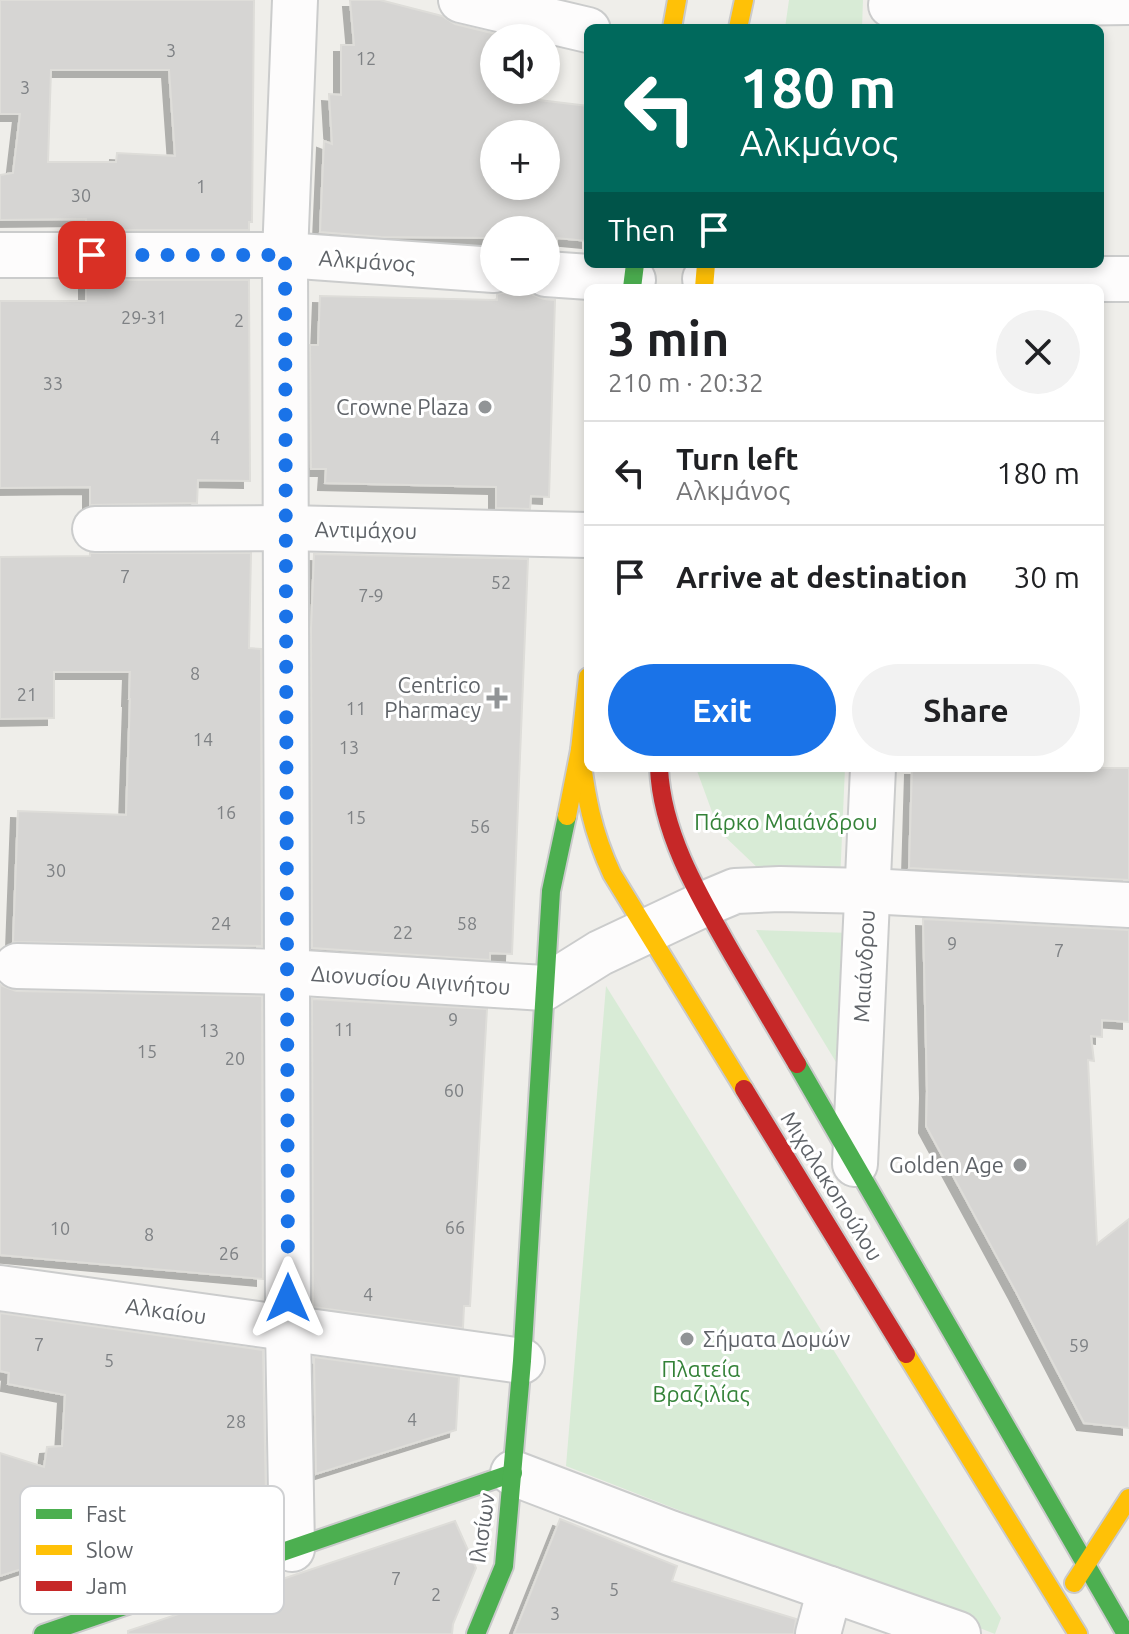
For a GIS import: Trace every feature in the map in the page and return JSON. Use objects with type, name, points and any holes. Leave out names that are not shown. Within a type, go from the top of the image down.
[{"type":"main road","points":[[673,24],[677,0]]},
{"type":"main road","points":[[739,24],[744,0]]},
{"type":"main road","name":"Μιχαλακοπούλου","points":[[513,1473],[551,891],[580,750],[584,714]]},
{"type":"main road","name":"Μιχαλακοπούλου","points":[[580,750],[590,815],[601,851],[631,908],[1078,1634]]},
{"type":"main road","name":"Μιχαλακοπούλου","points":[[659,772],[664,808],[704,904],[1126,1634]]},
{"type":"main road","points":[[284,1552],[513,1473]]},
{"type":"main road","name":"Ιλισίων","points":[[476,1634],[504,1566],[513,1473]]},
{"type":"main road","points":[[1047,1627],[1129,1498]]},
{"type":"main road","points":[[43,1634],[102,1614]]},
{"type":"street","points":[[292,1549],[288,1328],[285,255],[295,0]]},
{"type":"street","points":[[471,1],[584,29]]},
{"type":"street","points":[[891,11],[1129,2]]},
{"type":"street","name":"Αλκμάνος","points":[[0,255],[285,255],[480,269]]},
{"type":"street","points":[[560,274],[633,277]]},
{"type":"street","points":[[705,277],[1129,279]]},
{"type":"street","name":"Αντιμάχου","points":[[95,529],[286,528],[584,535]]},
{"type":"street","name":"Μαιάνδρου","points":[[855,1164],[873,772]]},
{"type":"street","points":[[544,988],[600,953],[735,891],[868,891],[1129,905]]},
{"type":"street","name":"Διονυσίου Αιγινήτου","points":[[17,966],[287,972],[544,988]]},
{"type":"street","name":"Αλκαίου","points":[[0,1288],[522,1361]]},
{"type":"street","points":[[513,1473],[670,1533],[958,1634]]},
{"type":"street","points":[[818,1634],[830,1589]]},
{"type":"green space","points":[[789,0],[863,0],[862,24],[786,24]]},
{"type":"green space","name":"Πάρκο Μαιάνδρου","points":[[697,772],[845,772],[840,881],[763,873],[719,831]]},
{"type":"green space","points":[[756,930],[852,933],[839,1067]]},
{"type":"green space","name":"Πλατεία Βραζιλίας","points":[[606,986],[1001,1618],[995,1634],[566,1466]]},
{"type":"building","points":[[0,0],[254,0],[252,222],[249,222],[249,230],[86,230],[86,219],[0,220],[0,175],[13,173],[20,114],[0,114]],"holes":[[[51,70],[169,70],[175,156],[117,153],[116,162],[48,162]]]},
{"type":"building","points":[[350,0],[380,0],[442,16],[455,24],[480,30],[480,104],[560,103],[584,106],[584,241],[560,238],[560,216],[480,216],[480,238],[381,237],[320,232],[324,141],[332,144],[329,94],[341,95],[341,45],[354,45]]},
{"type":"building","points":[[86,280],[249,280],[250,481],[198,480],[197,503],[90,505],[90,487],[0,488],[0,301],[86,301]]},
{"type":"building","name":"Crowne Plaza","points":[[320,296],[497,300],[497,296],[536,296],[555,300],[549,497],[531,496],[530,509],[496,508],[496,487],[325,483],[326,469],[311,469],[310,345],[318,345]]},
{"type":"building","points":[[90,553],[251,553],[249,648],[261,649],[262,946],[13,942],[18,811],[126,815],[130,672],[54,672],[54,718],[0,719],[0,557],[90,556]]},
{"type":"building","points":[[314,554],[528,559],[512,954],[490,953],[490,960],[312,948],[311,629]]},
{"type":"building","points":[[1104,768],[1129,768],[1129,880],[909,868],[912,772],[1104,772]]},
{"type":"building","points":[[923,919],[1129,930],[1129,1022],[1102,1020],[1102,1037],[1091,1036],[1094,1061],[1088,1060],[1097,1244],[1129,1219],[1129,1428],[1084,1423],[926,1126]]},
{"type":"building","points":[[0,985],[16,991],[262,996],[263,1279],[0,1255]]},
{"type":"building","points":[[312,999],[487,1009],[470,1306],[464,1306],[463,1328],[313,1307]]},
{"type":"building","points":[[0,1313],[263,1350],[266,1486],[20,1486],[20,1569],[0,1576],[0,1453],[44,1467],[47,1447],[62,1446],[65,1395],[8,1384],[9,1373],[0,1371]]},
{"type":"building","points":[[314,1357],[459,1377],[456,1430],[316,1474]]},
{"type":"building","points":[[560,1519],[677,1566],[672,1581],[796,1619],[794,1634],[514,1634]]},
{"type":"building","points":[[455,1521],[476,1568],[453,1624],[452,1634],[128,1634],[128,1631],[179,1614],[284,1614],[284,1579]]},
{"type":"traffic: fast","points":[[632,284],[634,268]]},
{"type":"traffic: fast","points":[[476,1634],[504,1566],[522,1361],[551,891],[567,816]]},
{"type":"traffic: fast","points":[[797,1064],[1126,1634]]},
{"type":"traffic: fast","points":[[284,1551],[513,1473]]},
{"type":"traffic: fast","points":[[43,1634],[101,1614]]},
{"type":"traffic: slow","points":[[673,24],[677,0]]},
{"type":"traffic: slow","points":[[739,24],[744,0]]},
{"type":"traffic: slow","points":[[704,284],[706,268]]},
{"type":"traffic: slow","points":[[567,816],[584,714]]},
{"type":"traffic: slow","points":[[580,750],[591,814],[612,874],[744,1089]]},
{"type":"traffic: slow","points":[[906,1354],[1078,1634]]},
{"type":"traffic: slow","points":[[1074,1583],[1129,1498]]},
{"type":"traffic: jam","points":[[659,772],[667,818],[685,866],[721,935],[797,1064]]},
{"type":"traffic: jam","points":[[744,1089],[906,1354]]},
{"type":"place","name":"Crowne Plaza","points":[[485,407]]},
{"type":"place","name":"Centrico Pharmacy","points":[[497,698]]},
{"type":"place","name":"Golden Age","points":[[1020,1165]]},
{"type":"place","name":"Σήματα Δομών","points":[[687,1339]]},
{"type":"route","points":[[92,255],[285,255],[288,1298]]}]
